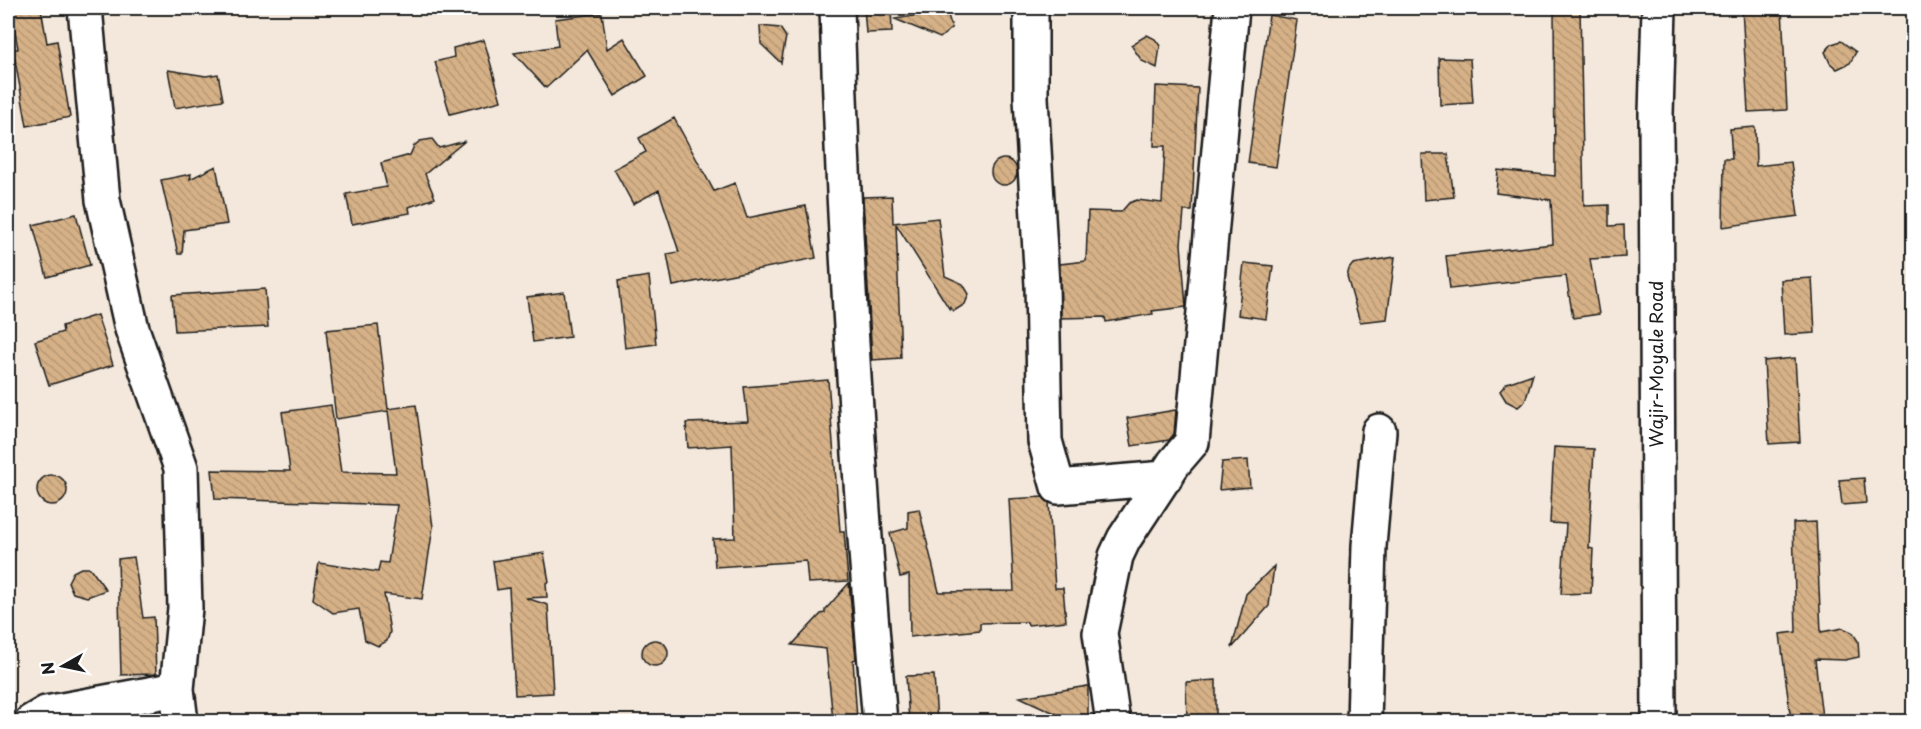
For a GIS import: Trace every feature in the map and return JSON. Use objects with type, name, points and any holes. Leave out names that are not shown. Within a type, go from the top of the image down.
[{"type":"street","points":[[85,8],[103,200],[132,329],[181,468],[185,608],[177,689],[182,722]]},
{"type":"street","points":[[837,8],[841,144],[864,546],[879,722]]},
{"type":"street","points":[[1031,8],[1031,98],[1042,285],[1045,441],[1058,487],[1165,478]]},
{"type":"street","points":[[1113,722],[1100,633],[1116,556],[1124,539],[1192,442],[1232,8]]},
{"type":"street","name":"Wajir-Moyale Road","points":[[1659,8],[1656,114],[1659,722]]},
{"type":"street","points":[[1364,722],[1369,546],[1379,431]]},
{"type":"street","points":[[30,722],[46,713],[177,689]]},
{"type":"building","points":[[11,8],[41,8],[47,43],[57,41],[70,117],[27,126],[13,49],[18,49]]},
{"type":"building","points":[[864,8],[891,8],[892,32],[866,33]]},
{"type":"building","points":[[1554,8],[1580,8],[1584,206],[1609,205],[1609,226],[1624,225],[1625,257],[1590,259],[1599,314],[1573,318],[1566,276],[1450,289],[1446,256],[1553,244],[1551,200],[1496,193],[1498,170],[1555,176]]},
{"type":"building","points":[[1742,8],[1782,8],[1787,110],[1748,112]]},
{"type":"building","points":[[938,12],[948,15],[952,28],[940,38],[895,19]]},
{"type":"building","points":[[602,13],[607,49],[624,38],[647,76],[615,96],[587,50],[546,88],[514,53],[558,46],[555,19]]},
{"type":"building","points":[[1269,15],[1297,20],[1276,167],[1248,163]]},
{"type":"building","points":[[760,26],[780,28],[786,37],[781,63],[761,44]]},
{"type":"building","points":[[1147,35],[1155,39],[1160,46],[1157,68],[1142,61],[1131,45]]},
{"type":"building","points":[[484,40],[501,101],[450,114],[435,62],[454,57],[453,48]]},
{"type":"building","points":[[1841,41],[1856,52],[1850,63],[1837,69],[1830,63],[1825,52],[1832,44]]},
{"type":"building","points":[[1439,58],[1470,59],[1473,103],[1440,105]]},
{"type":"building","points":[[168,70],[206,76],[218,74],[223,100],[175,108]]},
{"type":"building","points":[[1156,86],[1198,88],[1192,211],[1184,211],[1181,244],[1186,307],[1152,311],[1153,314],[1106,322],[1105,317],[1061,318],[1060,264],[1086,261],[1088,211],[1121,212],[1129,203],[1137,200],[1162,203],[1165,146],[1154,146]]},
{"type":"building","points":[[674,118],[714,191],[735,183],[747,218],[806,206],[816,258],[673,286],[667,254],[679,252],[659,190],[633,204],[614,169],[646,152],[639,138]]},
{"type":"building","points":[[1755,127],[1756,166],[1791,162],[1798,216],[1723,227],[1724,159],[1732,159],[1730,129]]},
{"type":"building","points":[[432,139],[439,148],[465,141],[425,174],[435,198],[409,207],[410,213],[352,224],[346,194],[387,187],[381,163],[410,155],[414,146],[420,141]]},
{"type":"building","points":[[1422,154],[1448,154],[1454,197],[1424,200]]},
{"type":"building","points":[[1004,159],[1013,163],[1017,172],[1013,181],[1004,185],[995,181],[991,172],[995,163]]},
{"type":"building","points":[[216,166],[227,224],[184,230],[182,254],[178,254],[161,180],[191,174],[190,179]]},
{"type":"building","points":[[892,196],[893,223],[938,218],[945,276],[963,284],[969,294],[965,304],[954,311],[950,307],[950,310],[896,224],[901,358],[872,360],[863,197]]},
{"type":"building","points":[[76,214],[90,265],[47,277],[33,225]]},
{"type":"building","points":[[1395,257],[1387,319],[1360,322],[1347,277],[1349,269],[1353,264]]},
{"type":"building","points":[[1244,263],[1273,266],[1266,319],[1238,315]]},
{"type":"building","points":[[649,276],[656,344],[625,348],[618,281]]},
{"type":"building","points":[[1812,278],[1815,333],[1784,335],[1781,280]]},
{"type":"building","points":[[265,289],[268,327],[175,331],[172,295]]},
{"type":"building","points":[[564,292],[570,337],[533,342],[527,297]]},
{"type":"building","points":[[97,315],[113,365],[49,385],[35,341],[63,332],[62,326]]},
{"type":"building","points":[[378,325],[388,409],[416,405],[433,527],[422,599],[384,594],[390,632],[387,641],[378,646],[365,640],[359,609],[333,613],[313,599],[319,563],[378,572],[380,562],[388,563],[397,505],[215,499],[212,470],[290,471],[282,412],[331,405],[341,472],[396,473],[388,411],[336,419],[326,330]]},
{"type":"building","points":[[1795,358],[1800,442],[1769,444],[1764,361]]},
{"type":"building","points":[[1533,374],[1525,401],[1518,407],[1506,401],[1500,391],[1507,383]]},
{"type":"building","points":[[828,380],[840,531],[844,531],[848,581],[808,583],[806,561],[715,567],[713,539],[735,538],[732,445],[688,448],[686,423],[748,421],[744,387]]},
{"type":"building","points":[[1176,410],[1174,434],[1169,440],[1132,446],[1127,418]]},
{"type":"building","points":[[1554,447],[1594,449],[1589,548],[1593,549],[1591,593],[1561,594],[1566,524],[1550,523]]},
{"type":"building","points":[[1248,460],[1250,487],[1219,490],[1222,462]]},
{"type":"building","points":[[52,475],[58,476],[66,484],[66,496],[58,504],[52,505],[46,504],[38,496],[37,490],[38,484],[46,476]]},
{"type":"building","points":[[1864,478],[1866,503],[1842,505],[1839,480]]},
{"type":"building","points":[[1043,497],[1049,503],[1055,588],[1063,588],[1066,621],[1028,625],[1027,622],[980,623],[980,630],[910,637],[909,575],[900,577],[890,533],[908,528],[908,511],[919,509],[939,592],[1014,591],[1009,499]]},
{"type":"building","points":[[1816,522],[1821,632],[1843,628],[1852,632],[1858,641],[1859,657],[1845,660],[1815,659],[1822,717],[1791,721],[1780,634],[1796,632],[1793,523]]},
{"type":"building","points":[[544,553],[549,582],[546,583],[547,597],[526,598],[548,605],[553,693],[515,695],[509,588],[497,590],[493,561]]},
{"type":"building","points":[[134,557],[143,618],[154,617],[156,674],[121,675],[118,559]]},
{"type":"building","points":[[1274,566],[1269,606],[1232,648],[1246,594]]},
{"type":"building","points":[[81,568],[90,568],[106,590],[87,597],[73,593],[68,582],[73,572]]},
{"type":"building","points":[[849,583],[856,659],[853,660],[857,719],[833,721],[826,649],[792,645],[821,614],[825,613],[825,610]]},
{"type":"building","points":[[655,640],[664,644],[668,653],[664,662],[655,666],[646,662],[642,653],[646,644]]},
{"type":"building","points":[[934,675],[937,722],[909,722],[906,676]]},
{"type":"building","points":[[1216,680],[1216,722],[1187,722],[1186,682]]},
{"type":"building","points":[[1088,686],[1088,722],[1063,722],[1063,717],[1020,697]]}]
